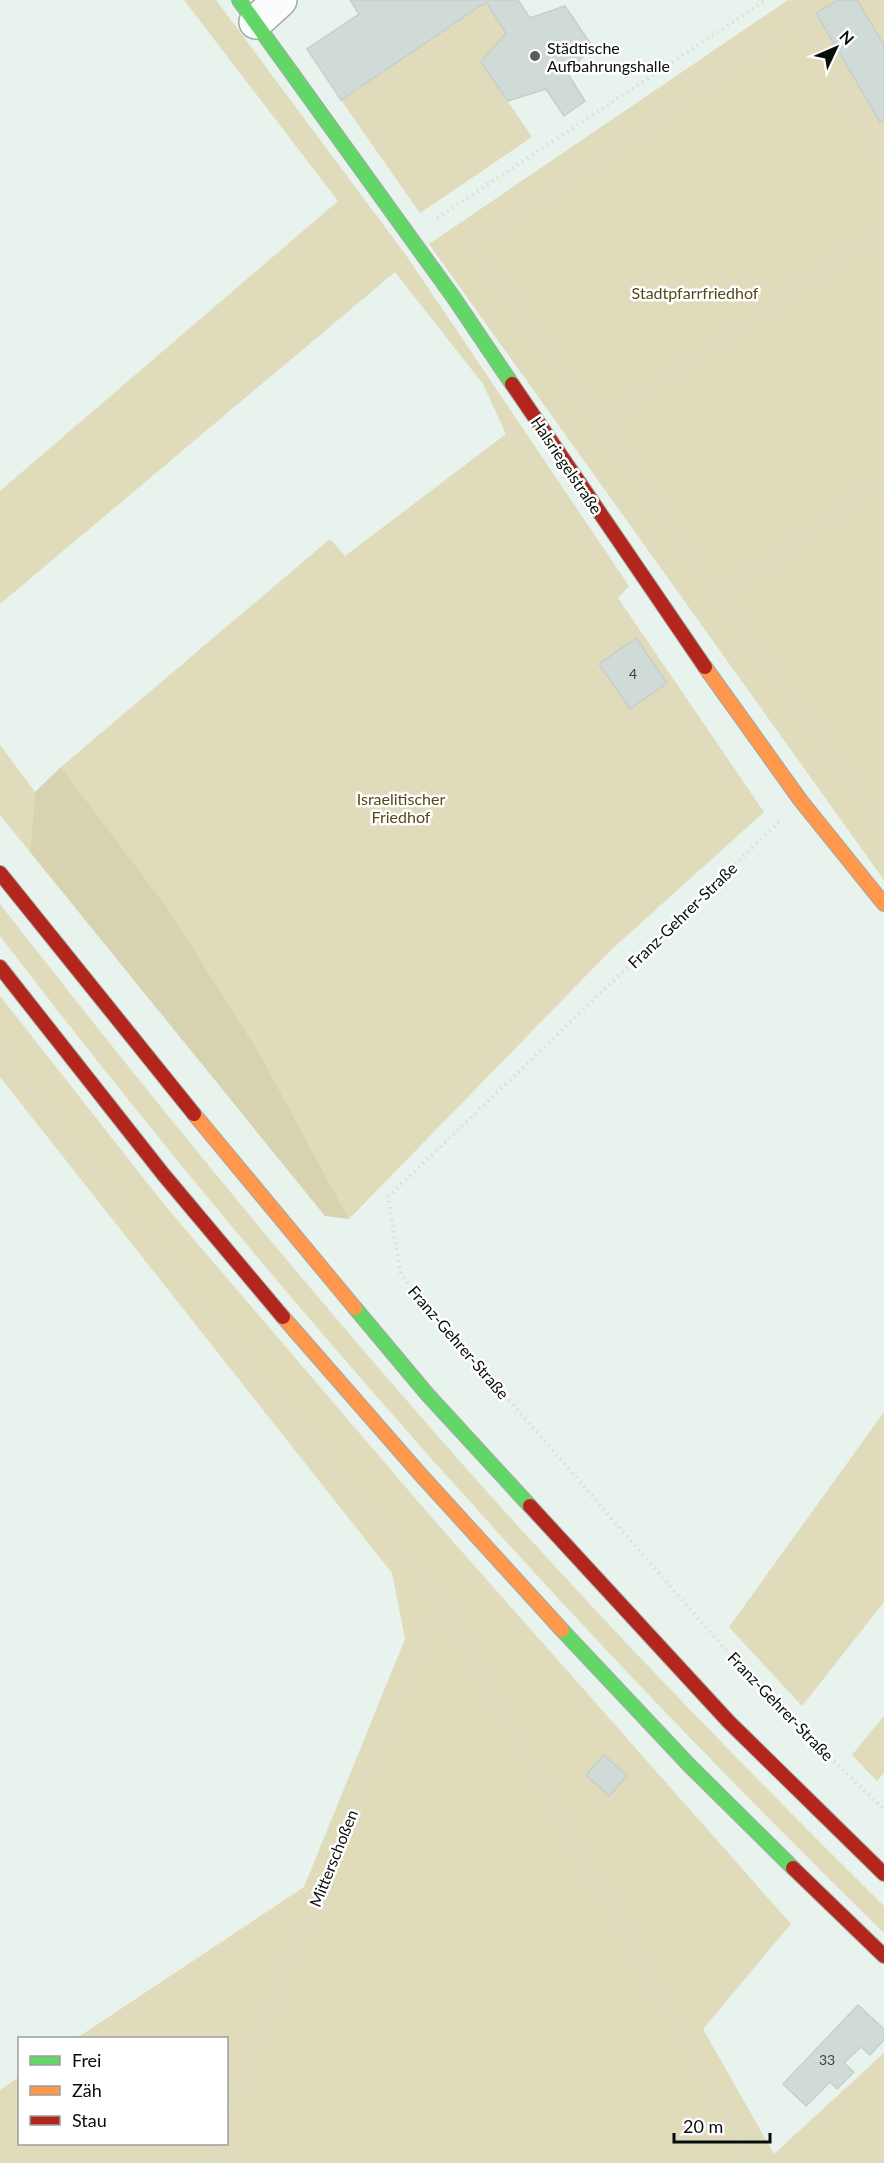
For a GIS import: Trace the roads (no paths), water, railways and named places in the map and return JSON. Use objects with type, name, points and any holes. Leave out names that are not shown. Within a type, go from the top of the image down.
[{"type":"main road","name":"Halsriegelstraße","points":[[247,11],[410,236],[655,596],[801,801],[884,904]]},
{"type":"main road","points":[[0,873],[142,1051],[427,1394],[729,1722],[884,1874]]},
{"type":"main road","points":[[0,967],[91,1086],[382,1433],[690,1766],[884,1956]]},
{"type":"street","name":"Halsriegelstraße","points":[[247,11],[279,0]]},
{"type":"place","name":"Städtische Aufbahrungshalle","points":[[535,56]]},
{"type":"park label","name":"Stadtpfarrfriedhof","points":[[695,292]]},
{"type":"park label","name":"Israelitischer Friedhof","points":[[401,807]]}]
